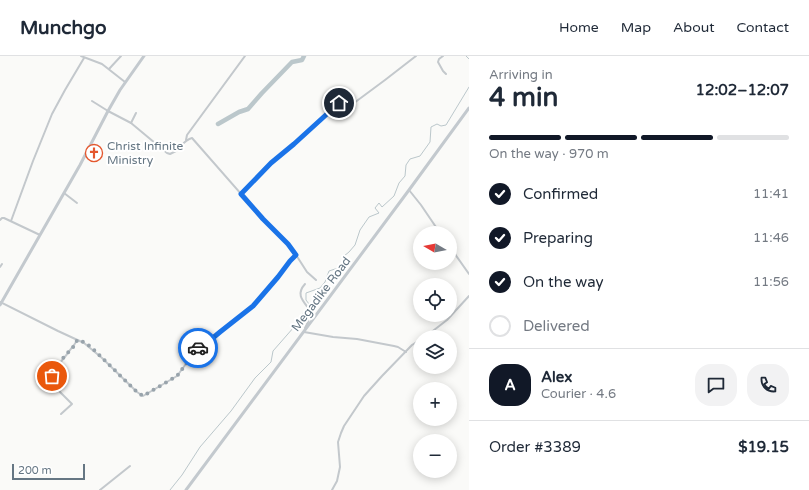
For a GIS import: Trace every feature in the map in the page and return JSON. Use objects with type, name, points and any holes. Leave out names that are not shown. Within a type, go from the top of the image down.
[{"type":"main road","points":[[1,303],[80,165],[120,90],[144,56]]},
{"type":"main road","name":"Megadike Road","points":[[186,490],[469,108]]},
{"type":"street","points":[[81,56],[102,64],[126,82]]},
{"type":"street","points":[[109,69],[121,56]]},
{"type":"street","points":[[92,101],[131,123],[164,151],[170,154],[176,151],[186,140],[187,135],[244,56]]},
{"type":"street","points":[[241,194],[271,163],[290,148],[339,103],[343,102],[349,104],[354,102],[416,56]]},
{"type":"street","points":[[443,56],[438,62],[446,74]]},
{"type":"street","points":[[11,221],[52,114],[84,58]]},
{"type":"street","points":[[131,123],[136,113]]},
{"type":"street","points":[[186,140],[192,138],[263,219],[288,244],[307,272],[316,280]]},
{"type":"street","points":[[409,190],[435,226]]},
{"type":"street","points":[[64,193],[77,203]]},
{"type":"street","points":[[0,220],[3,218],[40,235]]},
{"type":"street","points":[[1,303],[88,345],[143,396],[177,376],[202,344],[253,306],[296,255]]},
{"type":"street","points":[[457,257],[469,274]]},
{"type":"street","points":[[305,284],[300,291],[301,299],[309,309],[308,322],[304,332],[357,339],[394,346],[406,352]]},
{"type":"street","points":[[434,330],[447,320],[469,296]]},
{"type":"street","points":[[61,414],[72,404],[52,384],[51,381],[55,370],[63,358],[76,344],[77,340]]},
{"type":"street","points":[[332,490],[337,481],[340,466],[338,442],[344,426],[364,396],[413,344]]},
{"type":"street","points":[[100,490],[130,466]]},
{"type":"waterway","points":[[218,124],[239,112],[248,109],[292,62],[302,60],[304,56]]},
{"type":"waterway","points":[[466,56],[469,59]]},
{"type":"waterway","points":[[170,490],[182,475],[200,447],[231,411],[255,378],[271,362],[273,351],[294,327],[309,304],[306,300],[306,293],[320,288],[325,282],[329,271],[338,268],[344,262],[344,256],[355,245],[360,230],[369,217],[379,213],[375,208],[379,203],[382,207],[394,196],[399,183],[405,176],[406,165],[410,159],[420,156],[430,142],[431,127],[437,124],[441,126],[446,125],[469,87]]},
{"type":"way so far","points":[[52,376],[63,358],[76,344],[77,340],[88,345],[143,396],[177,376],[198,348]]},
{"type":"place","name":"Christ Infinite Ministry","points":[[94,153]]},
{"type":"route","points":[[198,348],[253,306],[296,255],[292,248],[241,194],[271,163],[286,152],[339,103]]}]
